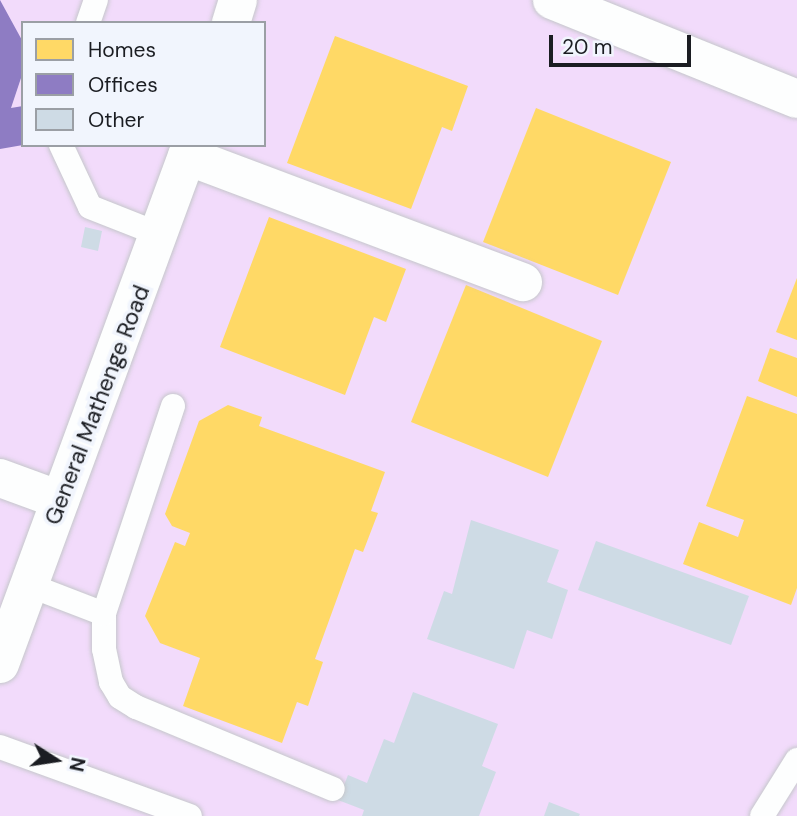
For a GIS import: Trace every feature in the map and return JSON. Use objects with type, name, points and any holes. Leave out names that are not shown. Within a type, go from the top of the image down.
[{"type":"street","points":[[232,21],[238,0]]},
{"type":"street","points":[[552,0],[797,99]]},
{"type":"street","points":[[189,151],[523,282]]},
{"type":"street","name":"General Mathenge Road","points":[[0,664],[161,235],[189,151]]},
{"type":"street","points":[[0,478],[60,500]]},
{"type":"lane","points":[[89,21],[96,0]]},
{"type":"lane","points":[[62,147],[90,207],[161,235]]},
{"type":"lane","points":[[173,406],[104,614],[104,649],[120,697],[226,748],[333,789]]},
{"type":"lane","points":[[29,585],[104,614]]},
{"type":"lane","points":[[0,747],[190,816]]},
{"type":"lane","points":[[762,816],[797,760]]},
{"type":"shaded area","points":[[0,0],[797,0],[797,816],[0,816]]},
{"type":"building: Homes","points":[[335,36],[468,86],[452,131],[442,127],[411,209],[287,163]]},
{"type":"building: Homes","points":[[536,108],[671,162],[618,295],[483,242]]},
{"type":"building: Homes","points":[[269,217],[406,269],[386,322],[374,317],[345,395],[220,347]]},
{"type":"building: Homes","points":[[797,278],[797,340],[776,332]]},
{"type":"building: Homes","points":[[466,285],[602,341],[548,477],[411,422]]},
{"type":"building: Homes","points":[[770,348],[797,358],[797,397],[758,381]]},
{"type":"building: Homes","points":[[747,396],[797,414],[797,588],[791,605],[683,564],[699,522],[738,537],[744,520],[706,506]]},
{"type":"building: Homes","points":[[228,405],[262,417],[259,426],[385,472],[371,511],[378,513],[363,552],[355,549],[315,659],[323,662],[308,706],[297,702],[282,743],[183,706],[200,658],[160,643],[145,616],[175,542],[185,546],[190,533],[172,526],[165,514],[199,421]]},
{"type":"building: Offices","points":[[0,0],[21,38],[21,78],[11,108],[21,106],[21,145],[0,149]]},
{"type":"building: Other","points":[[85,227],[102,231],[98,251],[81,247]]},
{"type":"building: Other","points":[[471,520],[559,550],[547,582],[568,590],[552,639],[527,630],[514,669],[427,639],[444,591],[452,594]]},
{"type":"building: Other","points":[[596,541],[749,596],[731,645],[578,590]]},
{"type":"building: Other","points":[[413,692],[498,724],[482,766],[496,772],[479,816],[362,816],[364,810],[338,800],[348,775],[367,783],[384,739],[394,743]]},
{"type":"building: Other","points":[[549,802],[580,814],[544,816]]}]
